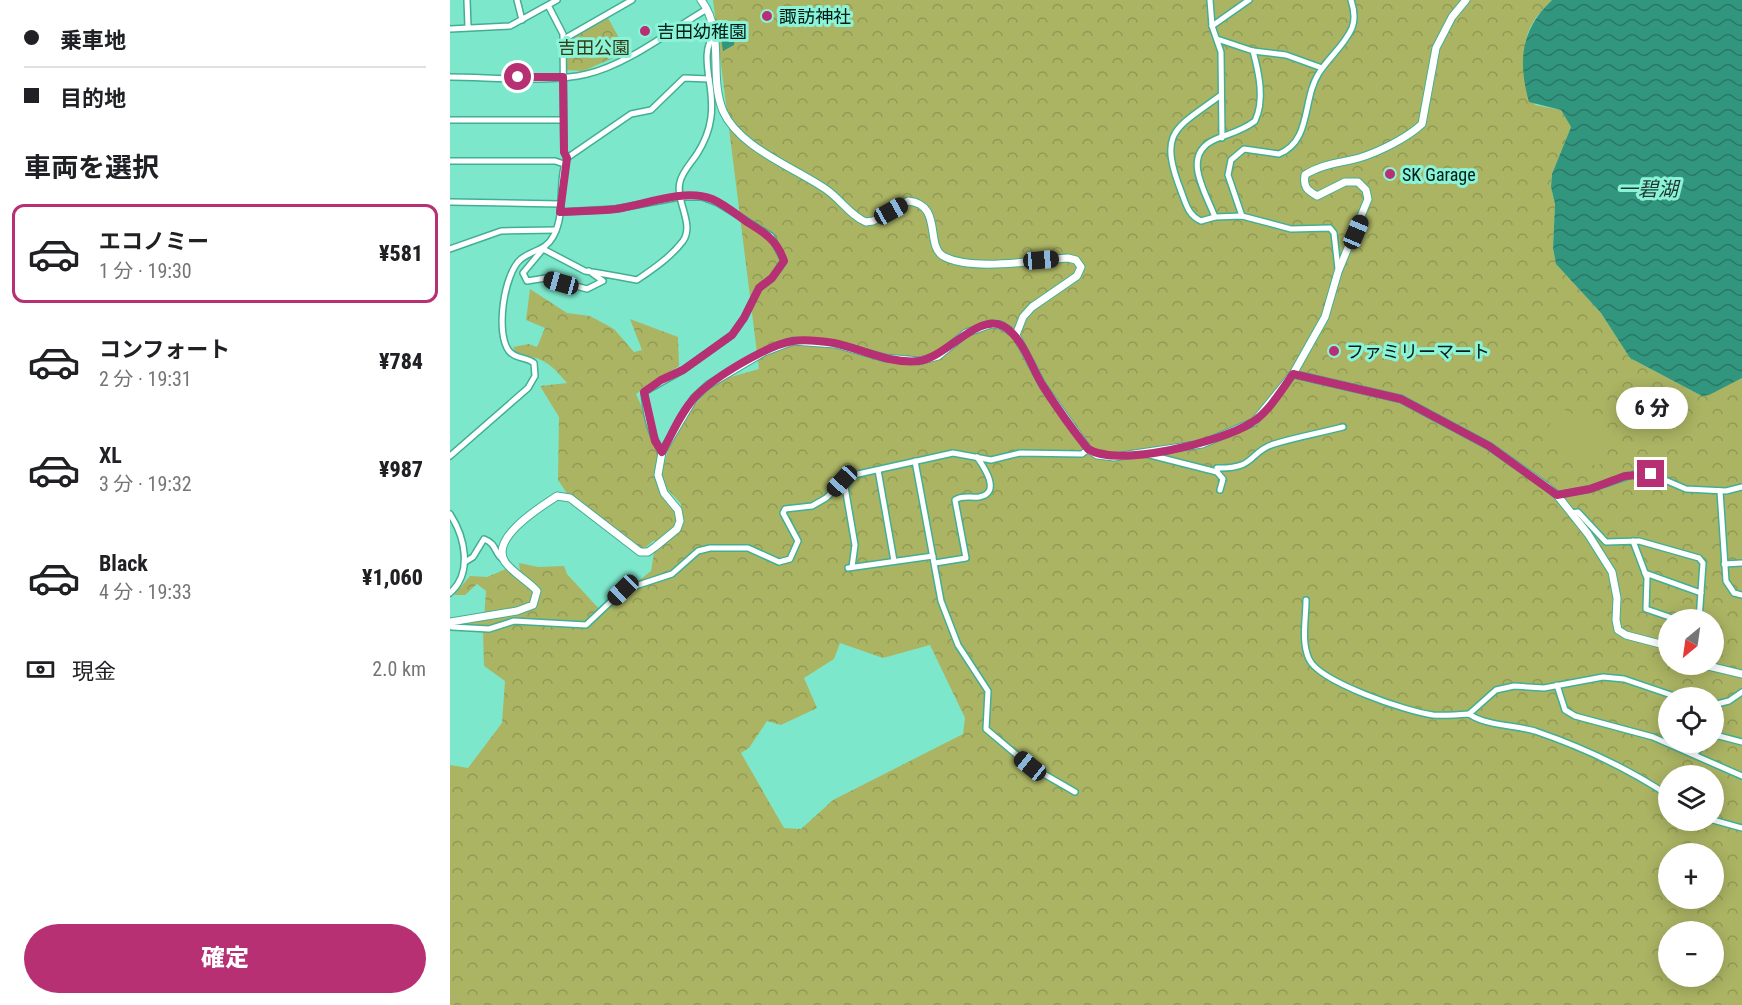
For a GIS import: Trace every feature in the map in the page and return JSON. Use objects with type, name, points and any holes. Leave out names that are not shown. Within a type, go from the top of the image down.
[{"type":"street","points":[[467,0],[468,27]]},
{"type":"street","points":[[517,0],[522,20]]},
{"type":"street","points":[[450,29],[503,28],[549,7],[557,0]]},
{"type":"street","points":[[564,39],[632,0]]},
{"type":"street","points":[[701,0],[707,9],[715,34],[720,95],[728,119],[767,155],[825,189],[860,220],[873,221],[908,201],[914,202],[929,215],[936,247],[945,257],[984,264],[1068,258],[1076,260],[1081,267],[1077,276],[1032,307],[1023,317],[1016,335]]},
{"type":"street","points":[[1210,0],[1212,26],[1221,52],[1222,138]]},
{"type":"street","points":[[1212,26],[1249,0]]},
{"type":"street","points":[[1242,216],[1228,175],[1231,160],[1244,149],[1279,154],[1296,143],[1301,133],[1311,88],[1322,68],[1339,50],[1353,26],[1355,14],[1351,0]]},
{"type":"street","points":[[504,560],[504,547],[515,528],[558,496],[564,495],[592,514],[634,549],[648,552],[677,529],[680,521],[678,510],[664,493],[658,475],[662,452],[684,412],[701,392],[779,345],[793,341],[813,340],[885,358],[919,361],[938,356],[966,333],[991,324],[1001,325],[1016,335],[1043,386],[1088,449],[1097,455],[1114,457],[1202,444],[1245,427],[1267,408],[1293,374],[1325,317],[1338,272],[1365,212],[1368,199],[1366,190],[1358,182],[1345,182],[1317,196],[1307,190],[1303,182],[1305,175],[1315,168],[1362,157],[1422,124],[1436,48],[1452,17],[1466,0]]},
{"type":"street","points":[[549,7],[563,31],[564,39],[563,120],[564,152],[567,158]]},
{"type":"street","points":[[450,77],[563,77],[588,74],[616,63],[707,9]]},
{"type":"street","points":[[589,271],[637,280],[657,266],[684,240],[687,222],[680,197],[680,182],[704,143],[711,125],[713,110],[708,55],[711,38],[715,34]]},
{"type":"street","points":[[1217,39],[1253,51],[1286,55],[1322,68]]},
{"type":"street","points":[[1215,217],[1197,170],[1196,158],[1203,147],[1245,129],[1255,121],[1258,113],[1258,73],[1253,51]]},
{"type":"street","points":[[450,456],[528,388],[533,380],[534,363],[513,354],[506,346],[503,310],[510,273],[514,267],[529,254],[543,249],[603,280],[587,289],[546,278],[526,281],[523,273],[543,249],[556,230],[560,212],[564,164],[567,158],[631,114],[651,110],[684,78],[709,79]]},
{"type":"street","points":[[1221,95],[1178,127],[1169,145],[1176,177],[1190,213],[1201,221],[1215,217],[1242,216],[1291,229],[1330,228],[1334,233],[1338,272]]},
{"type":"street","points":[[450,120],[563,120]]},
{"type":"street","points":[[450,161],[555,161],[564,164]]},
{"type":"street","points":[[560,212],[615,209],[680,197],[702,197],[718,203],[771,236],[784,261],[776,274],[759,288],[744,318],[732,335],[683,370],[661,380],[644,392],[655,441],[662,452]]},
{"type":"street","points":[[450,202],[560,204]]},
{"type":"street","points":[[450,249],[501,231],[556,230]]},
{"type":"street","points":[[1293,374],[1401,399],[1489,446],[1557,495],[1612,572],[1617,598],[1618,630],[1626,635],[1658,643]]},
{"type":"street","points":[[1217,472],[1216,468],[1236,469],[1247,464],[1271,445],[1343,427]]},
{"type":"street","points":[[465,562],[473,557],[484,539],[494,544],[500,557],[537,591],[533,604],[517,611],[450,622],[452,627],[489,629],[514,621],[586,625],[623,590],[672,574],[698,551],[734,547],[748,548],[779,562],[790,559],[798,541],[785,518],[785,509],[812,506],[826,498],[842,481],[854,475],[953,453],[991,460],[1020,453],[1082,454],[1088,449]]},
{"type":"street","points":[[1144,453],[1217,472],[1223,479],[1220,490]]},
{"type":"street","points":[[854,475],[845,487],[855,545],[850,567],[894,561],[966,558],[955,500],[982,497],[991,484],[989,474],[977,456]]},
{"type":"street","points":[[915,462],[941,601],[958,645],[988,691],[986,729],[1030,766],[1075,792]]},
{"type":"street","points":[[878,470],[894,561]]},
{"type":"street","points":[[1557,495],[1590,489],[1635,474],[1651,474],[1686,489],[1720,491],[1742,487]]},
{"type":"street","points":[[1720,491],[1726,581],[1734,593],[1742,595]]},
{"type":"street","points":[[1572,513],[1578,512],[1602,541],[1633,541],[1699,558],[1703,563],[1700,609]]},
{"type":"street","points":[[450,514],[455,523],[465,562],[462,579],[450,593]]},
{"type":"street","points":[[1633,541],[1645,573],[1646,609],[1658,613]]},
{"type":"street","points":[[1724,564],[1742,563]]},
{"type":"street","points":[[1645,573],[1701,593]]},
{"type":"street","points":[[1306,600],[1305,650],[1310,663],[1320,672],[1404,710],[1443,716],[1469,714],[1477,719],[1531,730],[1605,758],[1658,789]]},
{"type":"street","points":[[1724,670],[1742,674]]},
{"type":"street","points":[[1469,714],[1496,690],[1514,686],[1544,688],[1603,677],[1624,679],[1658,691]]},
{"type":"street","points":[[1557,685],[1565,710],[1575,716],[1653,737],[1742,776]]},
{"type":"street","points":[[1724,702],[1742,692]]},
{"type":"street","points":[[1724,737],[1742,742]]},
{"type":"street","points":[[1724,823],[1742,828]]},
{"type":"green space","points":[[713,0],[1552,0],[1531,26],[1527,37],[1525,61],[1535,105],[1561,110],[1571,127],[1552,174],[1551,187],[1555,204],[1553,248],[1556,264],[1601,313],[1630,358],[1702,396],[1742,378],[1742,1005],[450,1005],[450,765],[468,768],[502,723],[505,681],[484,666],[483,630],[467,628],[460,624],[484,620],[486,591],[477,584],[465,595],[454,595],[470,576],[487,577],[506,569],[516,576],[520,571],[519,563],[538,567],[564,566],[567,574],[601,611],[651,571],[655,547],[661,541],[653,541],[640,552],[570,498],[558,480],[559,417],[540,386],[567,383],[556,370],[545,362],[533,357],[517,355],[513,347],[529,344],[537,347],[545,328],[526,320],[530,289],[567,313],[590,316],[614,329],[634,352],[642,350],[630,319],[678,337],[679,366],[636,394],[662,452],[657,483],[678,510],[681,523],[681,504],[660,481],[672,434],[713,382],[759,369]],"holes":[[[840,643],[883,658],[930,645],[965,718],[963,734],[833,800],[801,829],[784,828],[741,753],[749,748],[767,721],[781,725],[817,708],[804,678],[834,659]]]},
{"type":"green space","name":"吉田公園","points":[[608,18],[627,52],[583,71],[566,70],[567,41]]},
{"type":"green space","points":[[1559,407],[1614,435],[1598,467],[1542,439]]},
{"type":"water","name":"一碧湖","points":[[1552,0],[1742,0],[1742,378],[1709,395],[1702,396],[1630,358],[1601,313],[1556,264],[1553,248],[1555,204],[1551,187],[1552,174],[1571,127],[1561,110],[1529,102],[1523,73],[1524,47],[1528,35],[1541,11]]},
{"type":"water","points":[[719,25],[735,35],[734,45],[723,51]]},
{"type":"place","name":"諏訪神社","points":[[767,16]]},
{"type":"place","name":"吉田幼稚園","points":[[645,31]]},
{"type":"place","name":"SK Garage","points":[[1390,174]]},
{"type":"place","name":"ファミリーマート","points":[[1334,351]]},
{"type":"route","points":[[518,77],[563,77],[564,152],[567,158],[564,164],[560,212],[615,209],[680,197],[702,197],[712,199],[771,236],[783,256],[784,261],[780,269],[759,288],[744,318],[732,335],[697,361],[647,388],[644,392],[646,412],[655,441],[662,452],[684,412],[694,398],[708,385],[779,345],[793,341],[813,340],[885,358],[919,361],[938,356],[966,333],[991,324],[1001,325],[1016,335],[1043,386],[1088,449],[1097,455],[1114,457],[1202,444],[1237,431],[1254,422],[1281,392],[1293,374],[1401,399],[1489,446],[1508,462],[1557,495],[1590,489],[1625,476],[1651,474]]}]
